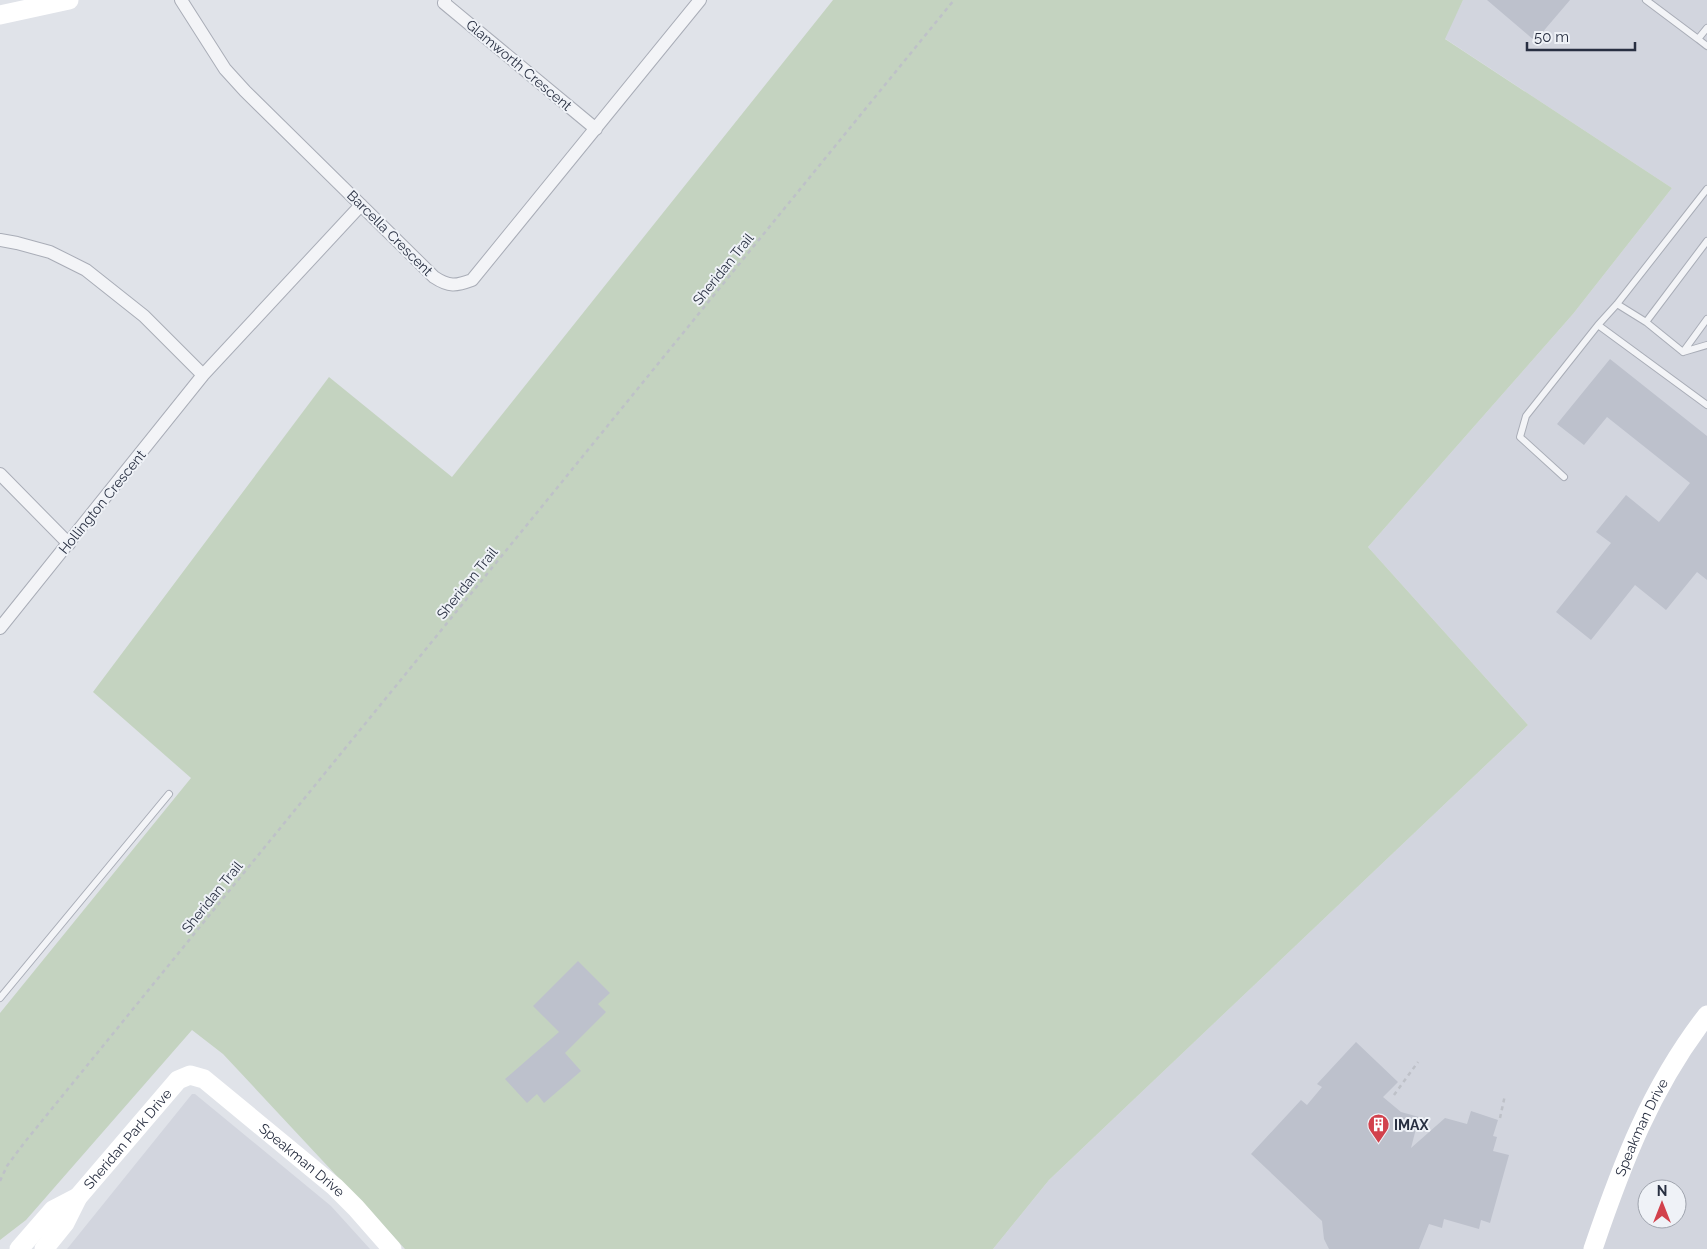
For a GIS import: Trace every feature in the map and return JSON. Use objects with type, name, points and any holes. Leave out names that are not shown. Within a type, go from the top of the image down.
[{"type":"street","points":[[0,15],[69,0]]},
{"type":"street","name":"Barcella Crescent","points":[[181,0],[225,69],[244,91],[434,278],[444,284],[460,284],[472,280],[700,0]]},
{"type":"street","name":"Glamworth Crescent","points":[[444,0],[444,3],[596,129]]},
{"type":"street","name":"Hollington Crescent","points":[[0,628],[203,375],[361,205]]},
{"type":"street","points":[[0,240],[50,252],[86,270],[144,316],[203,375]]},
{"type":"street","points":[[0,474],[69,544]]},
{"type":"street","name":"Speakman Drive","points":[[1593,1249],[1625,1159],[1659,1087],[1685,1043],[1707,1015]]},
{"type":"street","name":"Sheridan Park Drive","points":[[44,1249],[65,1223],[78,1197],[178,1080],[190,1075],[204,1079]]},
{"type":"street","name":"Speakman Drive","points":[[204,1079],[334,1186],[392,1249]]},
{"type":"street","name":"Sheridan Park Drive","points":[[19,1249],[52,1210],[78,1197]]},
{"type":"lane","points":[[1646,0],[1707,46]]},
{"type":"lane","points":[[1698,39],[1707,28]]},
{"type":"lane","points":[[1564,477],[1520,437],[1526,416],[1707,189]]},
{"type":"lane","points":[[1646,322],[1707,241]]},
{"type":"lane","points":[[1617,304],[1646,322],[1683,352]]},
{"type":"lane","points":[[1683,352],[1707,319]]},
{"type":"lane","points":[[1598,325],[1707,405]]},
{"type":"lane","points":[[1683,352],[1707,345]]},
{"type":"lane","points":[[0,998],[169,794]]},
{"type":"path","name":"Sheridan Trail","points":[[0,1181],[7,1166],[24,1143],[954,0]]},
{"type":"path","points":[[1394,1095],[1418,1062]]},
{"type":"path","points":[[1500,1118],[1506,1095]]},
{"type":"shaded area","points":[[1463,0],[1707,0],[1707,1249],[993,1249],[1049,1180],[1528,725],[1368,547],[1573,314],[1672,188],[1444,38]]},
{"type":"shaded area","points":[[192,1094],[195,1094],[331,1206],[370,1249],[67,1249]]},
{"type":"green space","points":[[833,0],[1463,0],[1445,39],[1672,188],[1573,314],[1368,547],[1528,725],[1049,1180],[993,1249],[405,1249],[223,1054],[192,1030],[26,1220],[0,1240],[0,1013],[191,778],[93,692],[329,377],[452,477]]},
{"type":"building","points":[[1487,0],[1570,0],[1535,41]]},
{"type":"building","points":[[1610,359],[1707,436],[1707,580],[1697,572],[1666,610],[1635,585],[1591,640],[1556,612],[1611,543],[1596,532],[1626,495],[1659,522],[1690,483],[1607,417],[1584,445],[1557,424]]},
{"type":"building","points":[[578,961],[610,993],[598,1004],[606,1012],[565,1053],[581,1071],[544,1103],[537,1094],[527,1103],[505,1079],[559,1032],[533,1006]]},
{"type":"building","name":"IMAX","points":[[1356,1042],[1398,1082],[1383,1097],[1401,1112],[1419,1117],[1411,1148],[1445,1118],[1467,1124],[1471,1111],[1498,1120],[1493,1136],[1497,1137],[1493,1151],[1509,1155],[1490,1223],[1481,1220],[1479,1229],[1444,1219],[1442,1228],[1429,1224],[1419,1249],[1329,1249],[1324,1239],[1322,1221],[1251,1154],[1301,1100],[1307,1105],[1322,1087],[1317,1084]]},
{"type":"place","name":"IMAX","points":[[1378,1144]]}]
